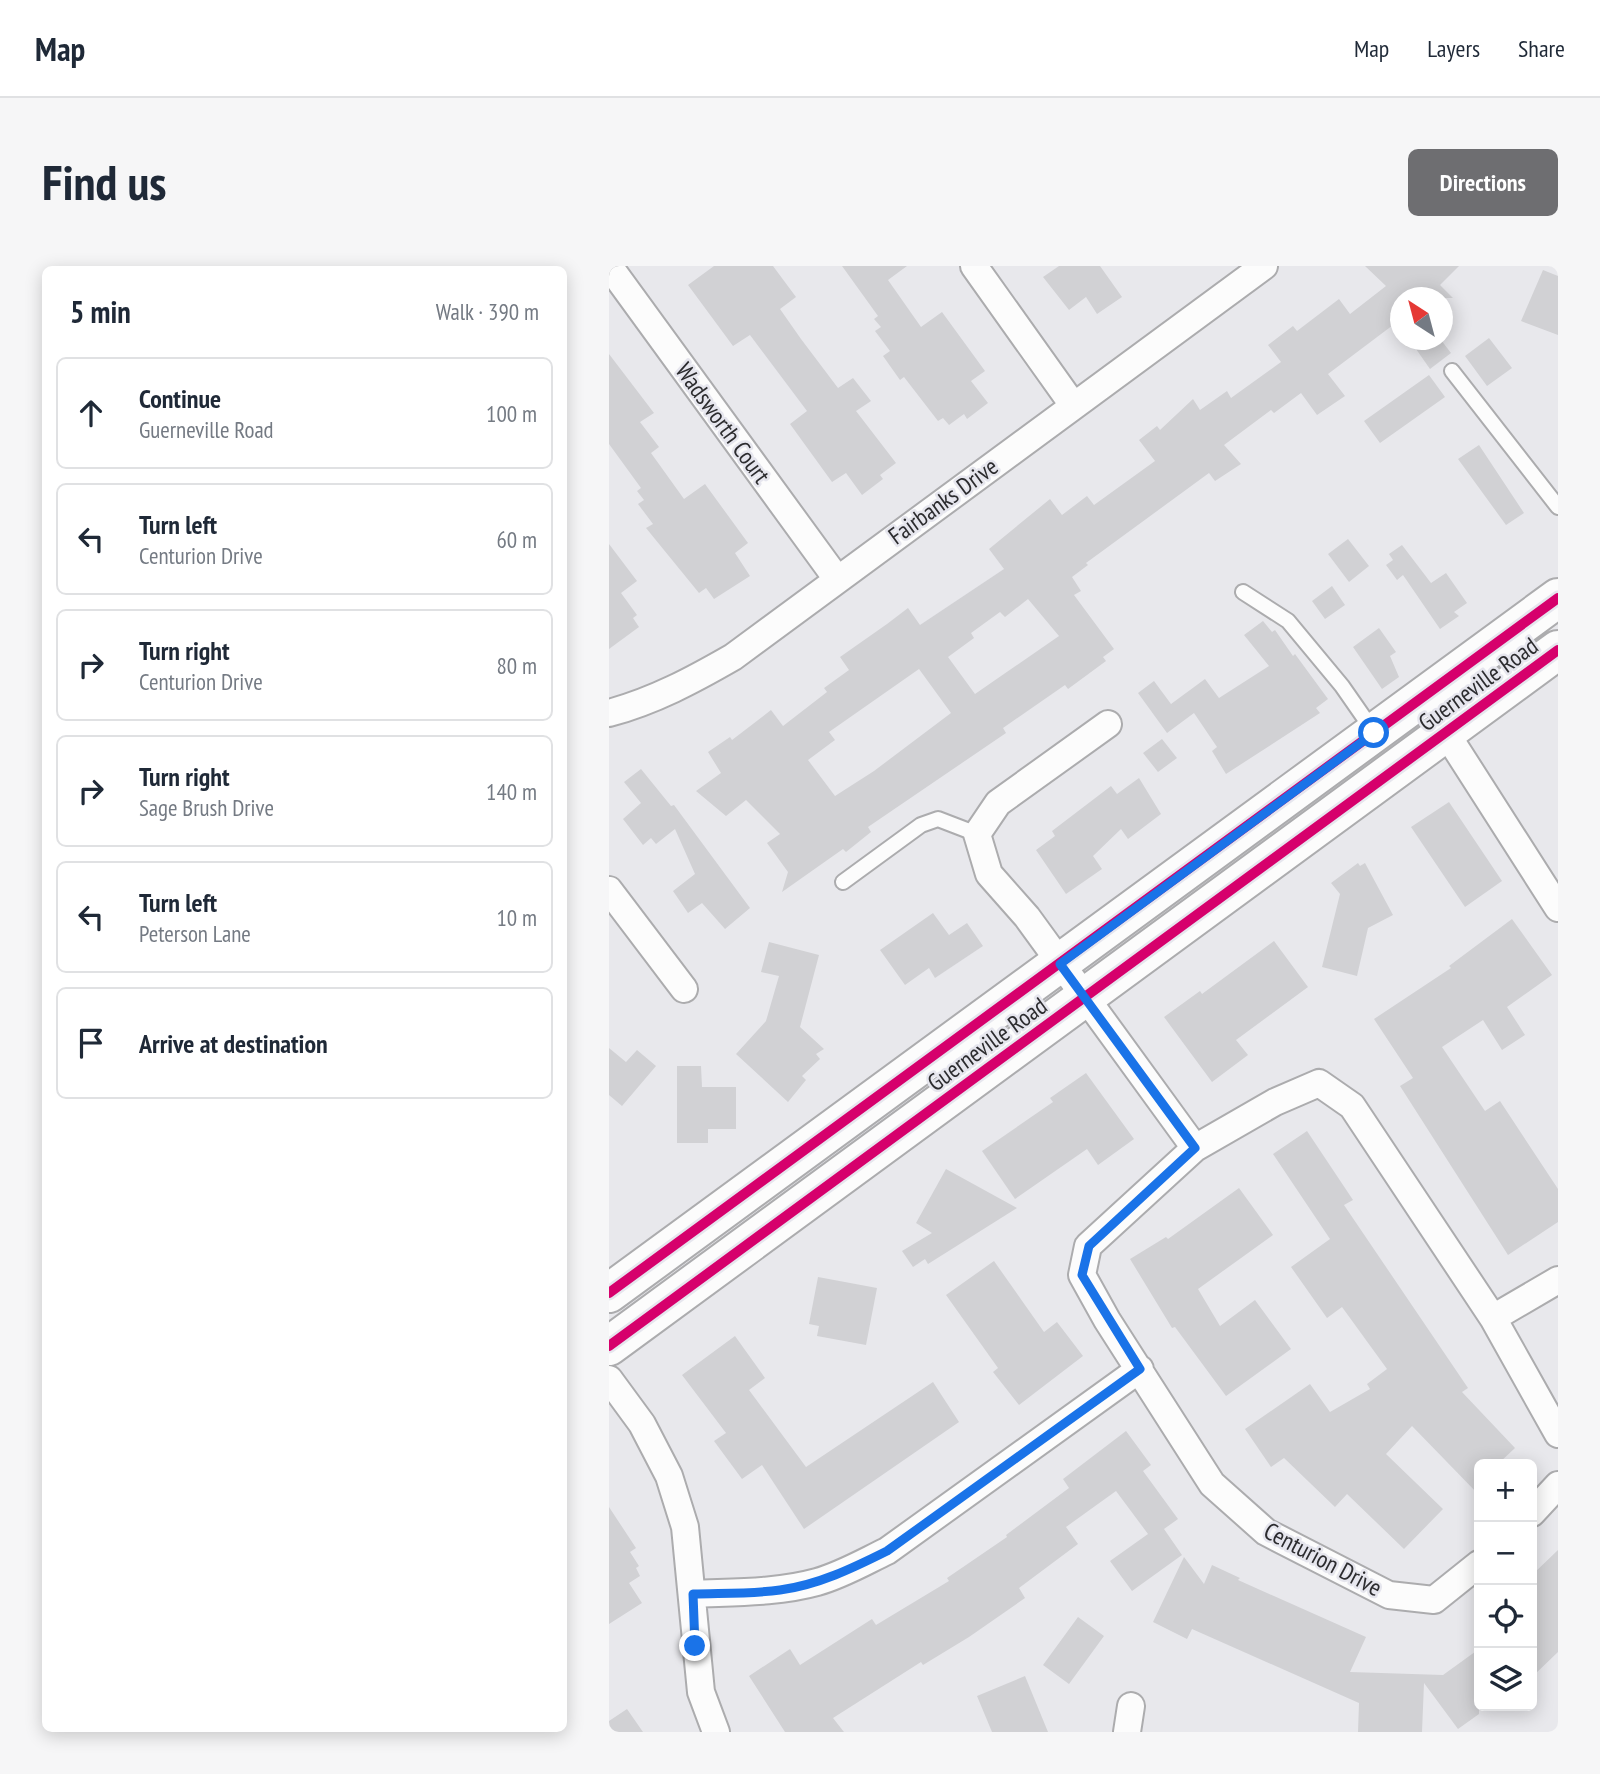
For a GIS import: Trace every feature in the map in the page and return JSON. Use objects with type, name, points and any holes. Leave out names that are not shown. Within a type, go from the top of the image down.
[{"type":"main road","name":"Guerneville Road","points":[[609,1293],[1558,598]]},
{"type":"main road","name":"Guerneville Road","points":[[609,1346],[1558,650]]},
{"type":"street","name":"Wadsworth Court","points":[[609,266],[837,579]]},
{"type":"street","points":[[974,266],[1073,405]]},
{"type":"street","name":"Fairbanks Drive","points":[[609,713],[632,707],[689,683],[733,657],[1264,266]]},
{"type":"street","points":[[1108,724],[997,803],[977,834],[989,874],[1027,917],[1195,1148]]},
{"type":"street","points":[[1446,733],[1558,908]]},
{"type":"street","points":[[609,890],[684,989]]},
{"type":"street","name":"Centurion Drive","points":[[1474,1569],[1461,1582],[1434,1600],[1389,1595],[1266,1532],[1212,1484],[1140,1369],[1082,1275],[1089,1246],[1195,1148],[1275,1102],[1319,1083],[1352,1106],[1493,1318],[1558,1434]]},
{"type":"street","points":[[1493,1318],[1558,1280]]},
{"type":"street","points":[[693,1594],[779,1590],[819,1582],[887,1551],[1140,1369]]},
{"type":"street","points":[[609,1379],[642,1424],[669,1476],[685,1527],[701,1692],[716,1732]]},
{"type":"street","points":[[1537,1508],[1558,1485]]},
{"type":"lane","points":[[1452,371],[1558,507]]},
{"type":"lane","points":[[1243,592],[1288,621],[1342,686],[1374,733]]},
{"type":"lane","points":[[843,882],[921,825],[938,819],[977,834]]},
{"type":"building","points":[[714,266],[773,266],[796,297],[780,309],[801,339],[838,388],[853,378],[871,401],[856,411],[896,463],[880,475],[883,479],[862,495],[846,473],[832,482],[790,424],[807,411],[750,335],[733,346],[688,285]]},
{"type":"building","points":[[842,266],[907,266],[888,280],[921,327],[942,312],[985,371],[971,381],[988,403],[967,419],[964,414],[949,425],[943,418],[938,421],[904,377],[900,380],[883,356],[890,351],[875,331],[881,327],[874,319],[878,316]]},
{"type":"building","points":[[1059,266],[1100,266],[1122,297],[1097,314],[1086,297],[1069,310],[1043,277]]},
{"type":"building","points":[[1365,266],[1459,266],[1440,285],[1442,287],[1390,287],[1390,327],[1328,374],[1345,396],[1317,415],[1301,393],[1274,413],[1271,410],[1224,445],[1241,464],[1215,481],[1209,473],[1086,563],[1088,565],[1072,577],[1081,591],[1074,595],[1114,649],[1103,657],[1106,661],[1068,689],[1065,685],[1003,728],[1006,733],[868,827],[871,832],[846,852],[843,849],[782,892],[788,872],[767,843],[780,834],[746,800],[726,816],[696,791],[721,773],[708,752],[730,737],[732,740],[771,710],[783,726],[827,692],[824,688],[849,670],[840,657],[908,608],[920,625],[1004,569],[989,549],[1050,499],[1062,515],[1087,496],[1094,505],[1155,461],[1139,440],[1157,426],[1160,430],[1193,399],[1200,410],[1227,391],[1231,398],[1281,362],[1268,345],[1293,326],[1297,331],[1339,299],[1350,314],[1386,286]],"holes":[[[1028,599],[1059,636],[975,694],[948,657],[974,638],[971,633],[1000,612],[1005,617]],[[919,669],[951,713],[874,771],[835,796],[808,760],[835,740],[829,732]]]},
{"type":"building","points":[[1543,270],[1558,276],[1558,335],[1521,321]]},
{"type":"building","points":[[1489,338],[1512,368],[1487,386],[1465,356]]},
{"type":"building","points":[[1417,350],[1449,350],[1451,353],[1430,369]]},
{"type":"building","points":[[609,354],[654,413],[640,422],[659,447],[651,453],[684,499],[705,484],[748,543],[735,553],[750,576],[714,599],[706,588],[699,593],[646,528],[653,524],[638,504],[644,500],[637,491],[641,488],[609,444]]},
{"type":"building","points":[[1429,375],[1445,397],[1380,443],[1364,421]]},
{"type":"building","points":[[1479,445],[1524,513],[1506,525],[1458,459]]},
{"type":"building","points":[[1348,539],[1369,566],[1349,582],[1328,554]]},
{"type":"building","points":[[609,544],[637,581],[621,593],[637,615],[633,618],[639,627],[609,649]]},
{"type":"building","points":[[1402,545],[1431,583],[1446,573],[1467,603],[1454,612],[1459,616],[1440,629],[1403,575],[1397,580],[1386,565],[1393,560],[1389,554]]},
{"type":"building","points":[[1332,586],[1345,605],[1325,619],[1312,601]]},
{"type":"building","points":[[1263,621],[1272,632],[1275,630],[1293,656],[1295,654],[1328,699],[1316,708],[1320,713],[1226,774],[1212,751],[1217,747],[1194,713],[1167,733],[1138,693],[1154,681],[1171,704],[1205,679],[1219,698],[1269,666],[1244,635]]},
{"type":"building","points":[[1379,628],[1396,652],[1390,656],[1399,677],[1382,689],[1353,647]]},
{"type":"building","points":[[1162,739],[1177,758],[1158,772],[1143,753]]},
{"type":"building","points":[[641,769],[671,806],[674,805],[750,908],[725,929],[702,903],[688,913],[673,891],[695,874],[675,829],[656,844],[651,838],[643,845],[623,819],[641,803],[624,782]]},
{"type":"building","points":[[1139,778],[1161,814],[1128,839],[1121,829],[1093,856],[1102,869],[1066,894],[1036,850],[1055,836],[1052,831],[1111,786],[1117,794]]},
{"type":"building","points":[[1449,802],[1502,881],[1465,907],[1411,827]]},
{"type":"building","points":[[1358,863],[1360,866],[1365,863],[1393,915],[1368,928],[1357,976],[1322,967],[1340,894],[1331,883]]},
{"type":"building","points":[[933,913],[949,935],[967,923],[983,946],[935,978],[929,968],[905,985],[880,950]]},
{"type":"building","points":[[1512,919],[1552,975],[1507,1007],[1525,1035],[1502,1050],[1483,1020],[1442,1047],[1485,1111],[1500,1101],[1558,1189],[1558,1222],[1508,1255],[1400,1086],[1413,1078],[1374,1019],[1451,968],[1449,966]]},
{"type":"building","points":[[1274,941],[1308,987],[1236,1040],[1248,1055],[1212,1082],[1164,1017],[1200,991],[1202,994]]},
{"type":"building","points":[[769,942],[819,955],[800,1027],[824,1049],[816,1054],[820,1059],[802,1076],[806,1080],[788,1102],[736,1054],[766,1021],[779,976],[761,972]]},
{"type":"building","points":[[609,1048],[626,1062],[637,1050],[656,1066],[622,1106],[609,1095]]},
{"type":"building","points":[[677,1066],[701,1066],[702,1087],[736,1087],[736,1129],[708,1129],[708,1143],[677,1143]]},
{"type":"building","points":[[1086,1073],[1134,1139],[1098,1165],[1087,1149],[1015,1199],[982,1151],[1053,1102],[1050,1098]]},
{"type":"building","points":[[1307,1131],[1353,1200],[1344,1205],[1468,1388],[1462,1392],[1515,1448],[1503,1459],[1474,1459],[1474,1490],[1412,1426],[1386,1454],[1443,1509],[1404,1549],[1347,1494],[1335,1507],[1284,1458],[1271,1467],[1245,1429],[1310,1384],[1330,1412],[1370,1389],[1367,1384],[1387,1369],[1342,1307],[1327,1318],[1291,1267],[1330,1239],[1273,1154]]},
{"type":"building","points":[[946,1169],[1017,1208],[928,1264],[925,1259],[913,1267],[902,1251],[932,1233],[916,1223]]},
{"type":"building","points":[[1239,1188],[1273,1235],[1198,1289],[1220,1326],[1255,1300],[1291,1349],[1226,1396],[1175,1327],[1172,1328],[1130,1259],[1166,1237],[1168,1239]]},
{"type":"building","points":[[994,1261],[1044,1332],[1057,1322],[1083,1356],[1019,1405],[993,1372],[998,1368],[946,1295]]},
{"type":"building","points":[[818,1277],[877,1288],[866,1345],[817,1336],[819,1326],[809,1324]]},
{"type":"building","points":[[735,1336],[765,1378],[749,1390],[806,1467],[933,1382],[959,1422],[804,1529],[762,1465],[742,1479],[714,1441],[726,1433],[682,1375]]},
{"type":"building","points":[[1126,1431],[1151,1465],[1143,1471],[1178,1519],[1164,1529],[1182,1555],[1132,1591],[1110,1561],[1148,1534],[1116,1491],[1066,1527],[1078,1544],[1019,1588],[1025,1598],[969,1637],[923,1665],[921,1662],[833,1718],[844,1732],[785,1732],[749,1676],[790,1649],[800,1665],[872,1619],[876,1625],[949,1581],[947,1578],[1007,1537],[1006,1535],[1069,1488],[1063,1479]]},
{"type":"building","points":[[609,1507],[636,1548],[630,1552],[639,1566],[636,1568],[640,1576],[629,1583],[642,1603],[609,1624]]},
{"type":"building","points":[[1558,1550],[1558,1652],[1537,1672],[1537,1585],[1537,1570]]},
{"type":"building","points":[[1184,1557],[1204,1584],[1212,1565],[1240,1578],[1238,1580],[1366,1637],[1350,1672],[1443,1675],[1474,1653],[1474,1711],[1479,1711],[1479,1714],[1458,1729],[1424,1683],[1422,1732],[1358,1732],[1359,1703],[1192,1629],[1187,1639],[1153,1622]]},
{"type":"building","points":[[1078,1617],[1104,1636],[1069,1684],[1043,1665]]},
{"type":"building","points":[[1025,1676],[1048,1732],[992,1732],[977,1696]]},
{"type":"building","points":[[627,1709],[643,1732],[609,1732],[609,1721]]},
{"type":"cycle path","points":[[609,1293],[1558,598]]},
{"type":"cycle path","points":[[609,1346],[1558,650]]},
{"type":"route","points":[[695,1646],[693,1594],[779,1590],[819,1582],[887,1551],[1140,1369],[1107,1320],[1082,1275],[1089,1246],[1109,1224],[1195,1148],[1103,1019],[1060,964],[1374,733]]}]
